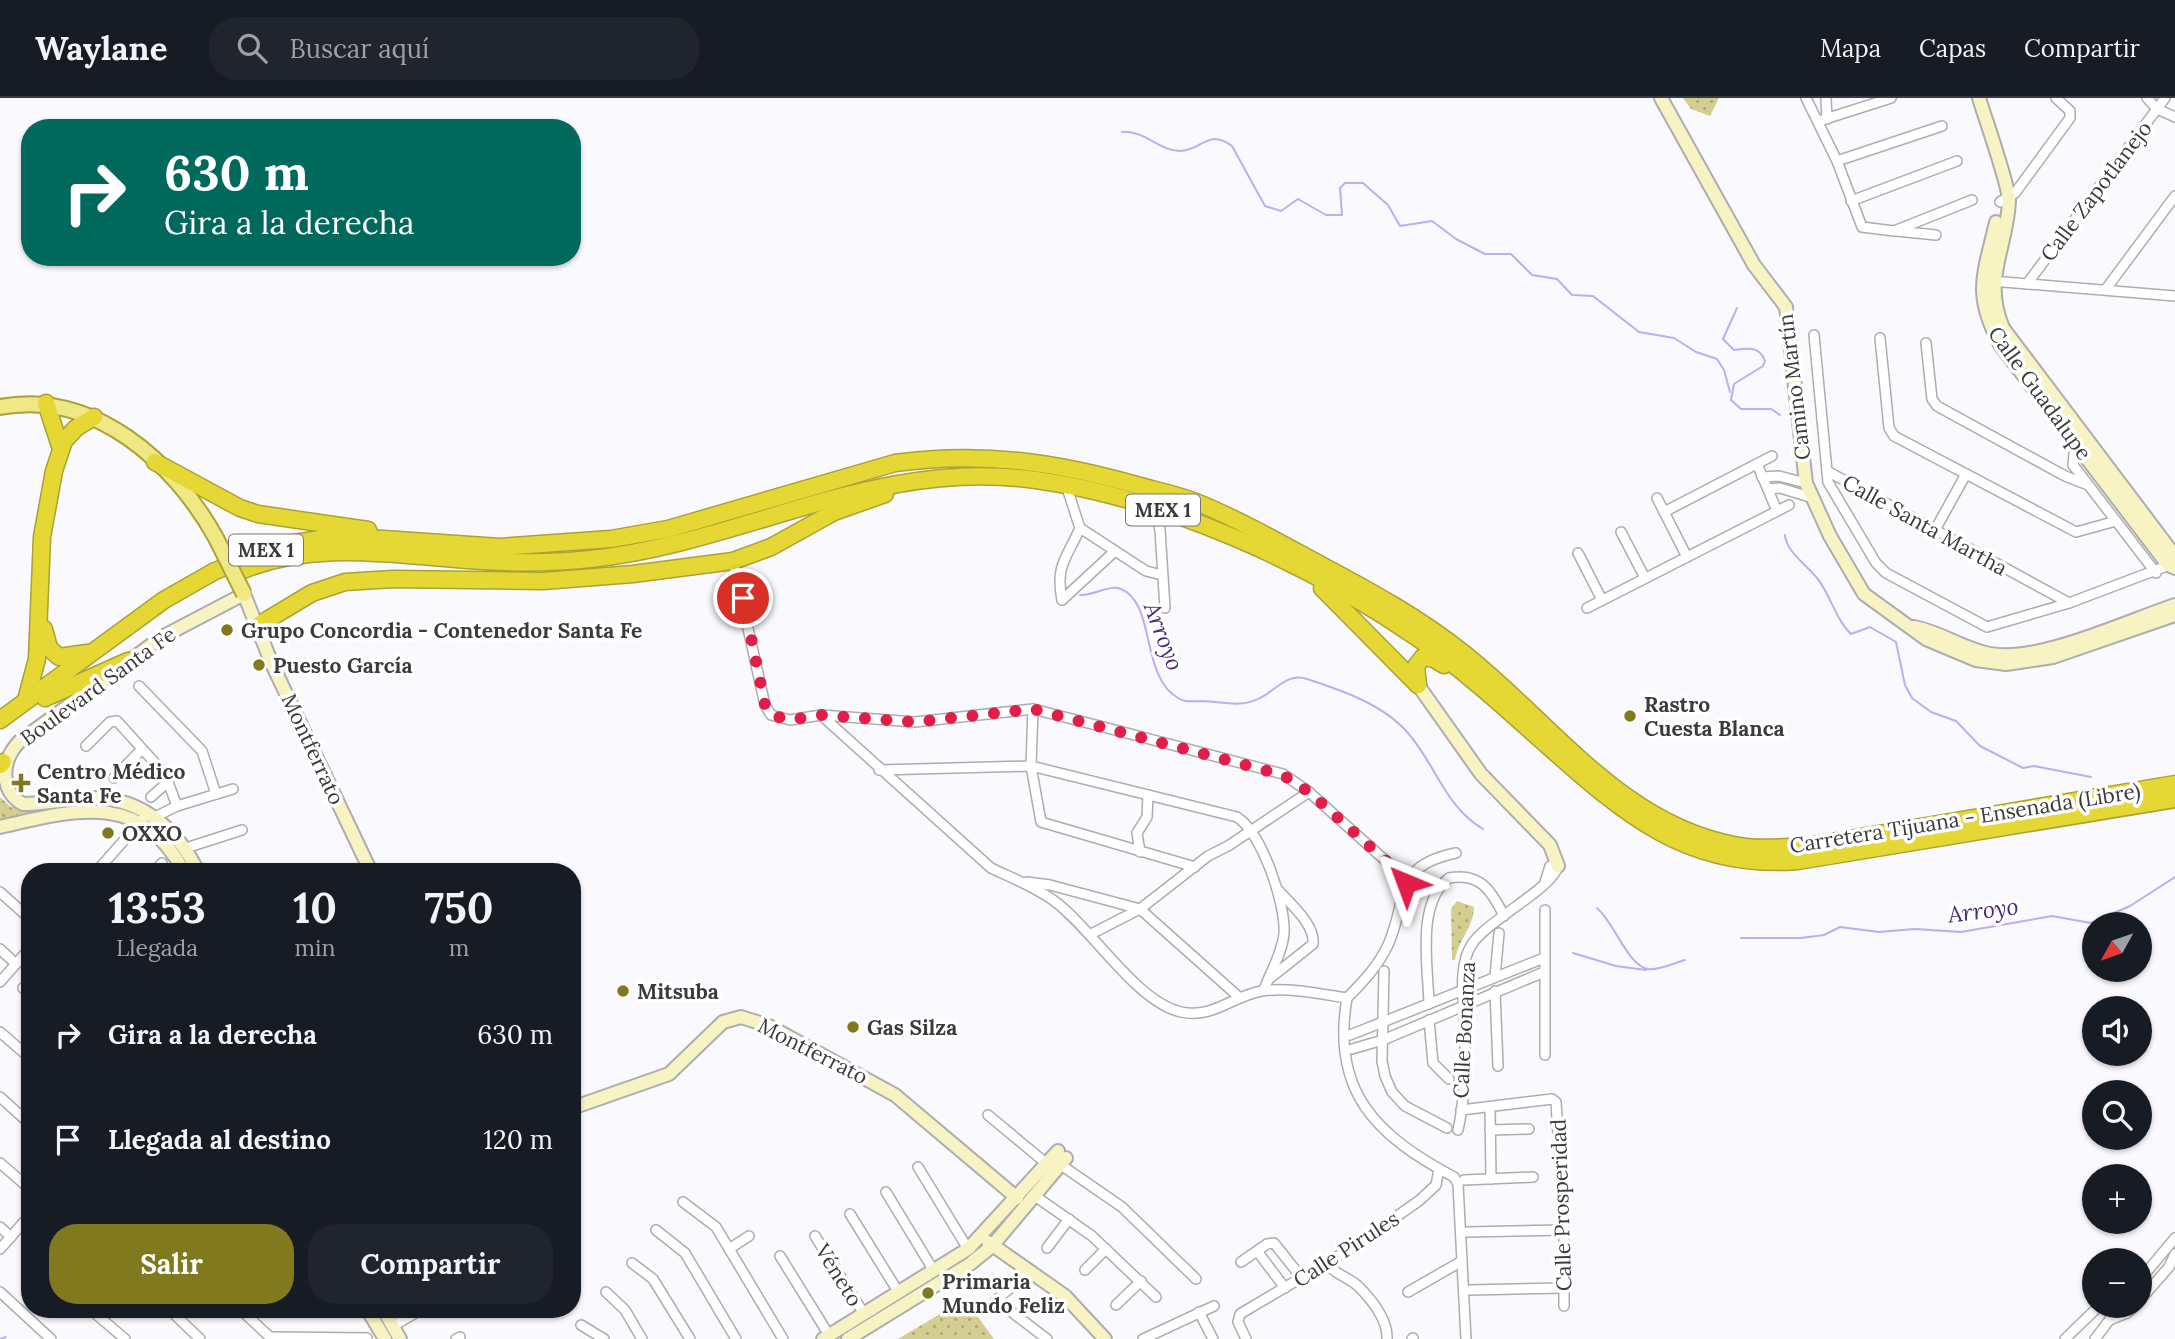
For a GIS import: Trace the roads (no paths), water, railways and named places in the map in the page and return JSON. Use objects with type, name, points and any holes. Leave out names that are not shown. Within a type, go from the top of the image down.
[{"type":"highway","points":[[26,700],[35,671],[41,613],[42,537],[60,446],[46,403]]},
{"type":"highway","points":[[60,446],[76,428],[94,417]]},
{"type":"highway","name":"Carretera Tijuana - Ensenada (Libre)","points":[[0,720],[186,587],[252,554],[282,545],[327,538],[404,539],[499,547],[581,543],[668,529],[895,463],[961,457],[1001,457],[1039,462],[1193,501],[1301,554],[1401,609],[1464,654],[1633,804],[1670,826],[1714,841],[1754,848],[1808,846],[2175,785]]},
{"type":"highway","points":[[155,462],[231,504],[258,514],[390,533],[404,539]]},
{"type":"highway","points":[[257,626],[312,593],[345,582],[393,579],[543,581],[632,574],[733,561],[771,547],[834,512],[933,477]]},
{"type":"highway","name":"Carretera Tijuana - Ensenada (Libre)","points":[[0,730],[197,590],[273,559],[336,551],[525,563],[592,559],[698,539],[842,494],[933,477],[1007,477],[1066,485],[1129,500],[1208,525],[1390,619],[1475,680],[1596,789],[1636,820],[1678,843],[1721,857],[1798,861],[2175,799]]},
{"type":"highway","points":[[1307,575],[1388,651],[1418,685]]},
{"type":"highway","points":[[41,613],[46,642],[59,657],[71,657],[96,650]]},
{"type":"highway","points":[[1418,685],[1416,666],[1427,657],[1475,680]]},
{"type":"highway","points":[[45,698],[128,661]]},
{"type":"main road","points":[[0,407],[46,403],[94,417],[113,428],[155,462],[197,504],[244,594]]},
{"type":"street","name":"Camino Martín","points":[[1661,98],[1754,265],[1786,307],[1806,483],[1810,496],[1864,594],[1914,627],[1926,639],[1976,660],[2021,664],[2053,657],[2175,615]]},
{"type":"street","points":[[1806,98],[1823,120],[1862,227],[1936,235]]},
{"type":"street","points":[[1823,120],[1826,98]]},
{"type":"street","points":[[1823,120],[1891,98]]},
{"type":"street","name":"Calle Guadalupe","points":[[1979,98],[2005,198],[1988,281],[2006,343],[2075,444],[2174,563]]},
{"type":"street","points":[[2005,198],[2070,118],[2070,111],[2056,98]]},
{"type":"street","points":[[2147,98],[2157,109],[2175,117]]},
{"type":"street","name":"Calle Zapotlanejo","points":[[2026,284],[2165,98]]},
{"type":"street","points":[[1837,160],[1942,125]]},
{"type":"street","points":[[1851,201],[1957,161]]},
{"type":"street","points":[[2105,289],[2175,196]]},
{"type":"street","points":[[1894,231],[1972,200]]},
{"type":"street","points":[[1988,281],[2175,296]]},
{"type":"street","name":"Calle Santa Martha","points":[[1814,335],[1827,471],[2069,603]]},
{"type":"street","points":[[1880,338],[1891,433],[2076,532],[2116,521]]},
{"type":"street","points":[[1926,343],[1932,399],[1937,406],[2088,485]]},
{"type":"street","name":"Calle Guadalupe","points":[[2006,343],[2174,563]]},
{"type":"street","points":[[2075,444],[2073,466],[2155,573]]},
{"type":"street","points":[[1664,512],[1772,456]]},
{"type":"street","points":[[1757,464],[1777,511]]},
{"type":"street","points":[[1827,471],[1831,489],[1881,569],[1987,627],[2069,603],[2155,573],[2174,563]]},
{"type":"street","points":[[1935,530],[1966,474]]},
{"type":"street","points":[[1762,477],[1779,476],[1806,483]]},
{"type":"street","points":[[1066,485],[1080,528],[1146,571],[1162,575]]},
{"type":"street","points":[[1768,489],[1780,488],[1810,496]]},
{"type":"street","points":[[1657,498],[1687,557]]},
{"type":"street","points":[[1129,500],[1158,522],[1166,608]]},
{"type":"street","points":[[1587,608],[1788,505]]},
{"type":"street","points":[[1080,528],[1061,562],[1058,579],[1062,600],[1114,552]]},
{"type":"street","points":[[1621,532],[1645,578]]},
{"type":"street","points":[[1578,553],[1602,600]]},
{"type":"street","points":[[733,561],[767,710],[778,718],[790,720],[821,715],[915,722],[1033,709],[1283,775],[1309,792],[1406,879]]},
{"type":"street","name":"Montferrato","points":[[244,594],[272,664],[367,863]]},
{"type":"street","name":"Boulevard Santa Fe","points":[[194,863],[171,829],[147,817],[13,801],[1,782],[1,763],[20,741],[162,637],[244,594]]},
{"type":"street","name":"Camino Martín","points":[[1914,627],[1930,630],[1979,651],[2016,654],[2056,647],[2175,605]]},
{"type":"street","name":"Calle Bonanza","points":[[1383,1040],[1382,1061],[1392,1092],[1419,1115],[1453,1129],[1461,1110],[1465,1073],[1465,962],[1471,945],[1545,882],[1554,866],[1550,845],[1481,775],[1418,685]]},
{"type":"street","points":[[139,686],[202,751],[216,794]]},
{"type":"street","points":[[1033,709],[1031,766],[1041,822],[1195,867]]},
{"type":"street","points":[[821,715],[879,770],[991,867],[1052,899],[1091,934],[1145,991],[1165,1006],[1178,1011],[1204,1013],[1264,990],[1348,998]]},
{"type":"street","points":[[86,746],[114,720],[169,781],[177,806]]},
{"type":"street","points":[[114,778],[142,749]]},
{"type":"street","points":[[879,770],[1031,766],[1237,817],[1251,828],[1282,906],[1284,934],[1264,990]]},
{"type":"street","points":[[151,797],[169,781]]},
{"type":"street","points":[[104,863],[147,817],[233,789]]},
{"type":"street","points":[[1091,934],[1140,909],[1251,828],[1309,792]]},
{"type":"street","points":[[1140,852],[1137,833],[1147,817],[1148,795]]},
{"type":"street","name":"Boulevard Santa Fe","points":[[0,827],[66,806]]},
{"type":"street","name":"Boulevard Santa Fe","points":[[147,817],[178,863]]},
{"type":"street","points":[[186,848],[242,830]]},
{"type":"street","points":[[1456,853],[1434,857],[1406,879],[1395,923],[1381,958],[1348,998],[1342,1047],[1356,1093],[1386,1131],[1454,1177],[1461,1194],[1466,1339]]},
{"type":"street","points":[[1429,1004],[1427,916],[1434,892],[1449,878],[1477,880],[1493,893],[1504,916]]},
{"type":"street","points":[[1023,882],[1050,885],[1140,909],[1240,998]]},
{"type":"street","points":[[1268,980],[1309,950],[1314,935],[1276,887]]},
{"type":"street","points":[[0,892],[21,911]]},
{"type":"street","points":[[1545,910],[1545,1055]]},
{"type":"street","points":[[1495,977],[1499,933]]},
{"type":"street","points":[[0,949],[16,964]]},
{"type":"street","points":[[0,982],[21,958]]},
{"type":"street","points":[[1350,1035],[1495,977],[1543,964]]},
{"type":"street","points":[[1352,1049],[1383,1040],[1495,994],[1543,964]]},
{"type":"street","points":[[1383,1040],[1384,971]]},
{"type":"street","points":[[1495,994],[1498,1066]]},
{"type":"street","name":"Montferrato","points":[[581,1105],[669,1074],[715,1028],[731,1018],[741,1017],[769,1026],[895,1095],[1017,1198]]},
{"type":"street","points":[[1429,1020],[1433,1063],[1449,1079]]},
{"type":"street","points":[[0,1032],[21,1050]]},
{"type":"street","points":[[0,1097],[21,1116]]},
{"type":"street","name":"Calle Prosperidad","points":[[1490,1109],[1552,1099],[1558,1105],[1564,1230],[1564,1306]]},
{"type":"street","points":[[1461,1110],[1490,1109],[1491,1179]]},
{"type":"street","points":[[988,1115],[1047,1164]]},
{"type":"street","points":[[1490,1130],[1529,1129]]},
{"type":"street","points":[[780,1256],[826,1337],[968,1249],[987,1241],[1017,1198],[1047,1164],[1062,1158]]},
{"type":"street","points":[[848,1339],[955,1275],[1035,1196],[1062,1158]]},
{"type":"street","points":[[1062,1158],[1122,1207],[1196,1279]]},
{"type":"street","points":[[0,1163],[21,1181]]},
{"type":"street","points":[[918,1167],[968,1249]]},
{"type":"street","name":"Calle Pirules","points":[[1246,1339],[1238,1318],[1429,1194],[1436,1185],[1439,1169]]},
{"type":"street","points":[[1464,1180],[1533,1177]]},
{"type":"street","points":[[886,1192],[934,1271]]},
{"type":"street","points":[[1035,1196],[1106,1249],[1156,1297]]},
{"type":"street","points":[[684,1202],[713,1223],[783,1339]]},
{"type":"street","points":[[850,1214],[899,1293]]},
{"type":"street","points":[[1046,1248],[1069,1219]]},
{"type":"street","points":[[0,1249],[21,1225]]},
{"type":"street","points":[[0,1227],[11,1237]]},
{"type":"street","points":[[656,1230],[685,1253],[736,1339]]},
{"type":"street","points":[[1467,1233],[1564,1230]]},
{"type":"street","points":[[729,1249],[749,1236]]},
{"type":"street","name":"Véneto","points":[[815,1236],[864,1314]]},
{"type":"street","points":[[2152,1266],[2175,1238]]},
{"type":"street","points":[[987,1241],[1065,1296],[1105,1339]]},
{"type":"street","points":[[1241,1262],[1274,1243],[1301,1276]]},
{"type":"street","points":[[1085,1270],[1106,1249]]},
{"type":"street","points":[[1257,1251],[1285,1288]]},
{"type":"street","points":[[2152,1284],[2175,1254]]},
{"type":"street","points":[[1408,1292],[1462,1261]]},
{"type":"street","points":[[632,1263],[653,1279],[690,1339]]},
{"type":"street","points":[[1326,1263],[1331,1270],[1357,1286],[1387,1334],[1379,1339]]},
{"type":"street","points":[[1029,1272],[996,1300],[1045,1338]]},
{"type":"street","points":[[1116,1305],[1141,1281]]},
{"type":"street","points":[[1470,1290],[1564,1288]]},
{"type":"street","points":[[0,1292],[21,1311]]},
{"type":"street","points":[[606,1292],[625,1310],[642,1339]]},
{"type":"street","points":[[1143,1339],[1155,1336],[1214,1306]]},
{"type":"street","points":[[1199,1312],[1213,1339]]},
{"type":"street","points":[[28,1318],[51,1339]]},
{"type":"street","points":[[100,1318],[125,1339]]},
{"type":"street","points":[[179,1318],[201,1339]]},
{"type":"street","points":[[250,1318],[271,1338],[367,1338]]},
{"type":"street","points":[[372,1318],[385,1339]]},
{"type":"street","points":[[388,1318],[400,1339]]},
{"type":"street","points":[[393,1326],[407,1318]]},
{"type":"street","points":[[2065,1339],[2087,1318]]},
{"type":"street","points":[[2095,1339],[2115,1318]]},
{"type":"street","points":[[581,1325],[604,1339]]},
{"type":"waterway","points":[[1122,132],[1138,134],[1165,148],[1180,151],[1210,140],[1223,141],[1232,146],[1265,206],[1281,211],[1298,199],[1326,215],[1342,215],[1340,188],[1345,183],[1363,183],[1388,205],[1400,226],[1432,221],[1456,239],[1485,254],[1511,254],[1532,275],[1557,279],[1572,295],[1593,296],[1639,332],[1674,338],[1696,352],[1717,359],[1724,370],[1730,392]]},
{"type":"waterway","points":[[1737,308],[1723,339],[1734,350],[1757,350],[1765,361],[1763,366],[1734,384],[1731,400],[1741,409],[1771,409],[1780,415]]},
{"type":"waterway","points":[[1785,535],[1789,547],[1817,578],[1841,622],[1851,634],[1870,627],[1896,642],[1905,685],[1912,698],[1931,712],[1956,721],[1980,746],[2023,768],[2034,766],[2091,777]]},
{"type":"waterway","name":"Arroyo","points":[[1080,595],[1116,588],[1132,597],[1139,609],[1158,674],[1166,688],[1181,700],[1246,703],[1260,698],[1288,680],[1300,677],[1378,708],[1412,738],[1451,799],[1483,829]]},
{"type":"waterway","name":"Arroyo","points":[[1741,938],[1801,938],[1824,935],[1840,927],[1879,932],[1915,929],[1961,932],[2052,916],[2091,923],[2130,906],[2175,877]]},
{"type":"waterway","name":"Arroyo","points":[[1597,908],[1641,966],[1656,969],[1685,960]]},
{"type":"waterway","points":[[1573,953],[1616,966],[1646,970]]},
{"type":"waterway","points":[[991,1236],[1019,1203]]},
{"type":"waterway","points":[[962,1262],[982,1245]]},
{"type":"waterway","points":[[932,1279],[945,1272]]},
{"type":"waterway","points":[[0,1339],[6,1337]]},
{"type":"place","name":"Grupo Concordia - Contenedor Santa Fe","points":[[227,630]]},
{"type":"place","name":"Puesto García","points":[[259,665]]},
{"type":"place","name":"Rastro Cuesta Blanca","points":[[1630,716]]},
{"type":"place","name":"Centro Médico Santa Fe","points":[[21,783]]},
{"type":"place","name":"OXXO","points":[[108,833]]},
{"type":"place","name":"Mitsuba","points":[[623,991]]},
{"type":"place","name":"Gas Silza","points":[[853,1027]]},
{"type":"place","name":"Primaria Mundo Feliz","points":[[928,1293]]}]
